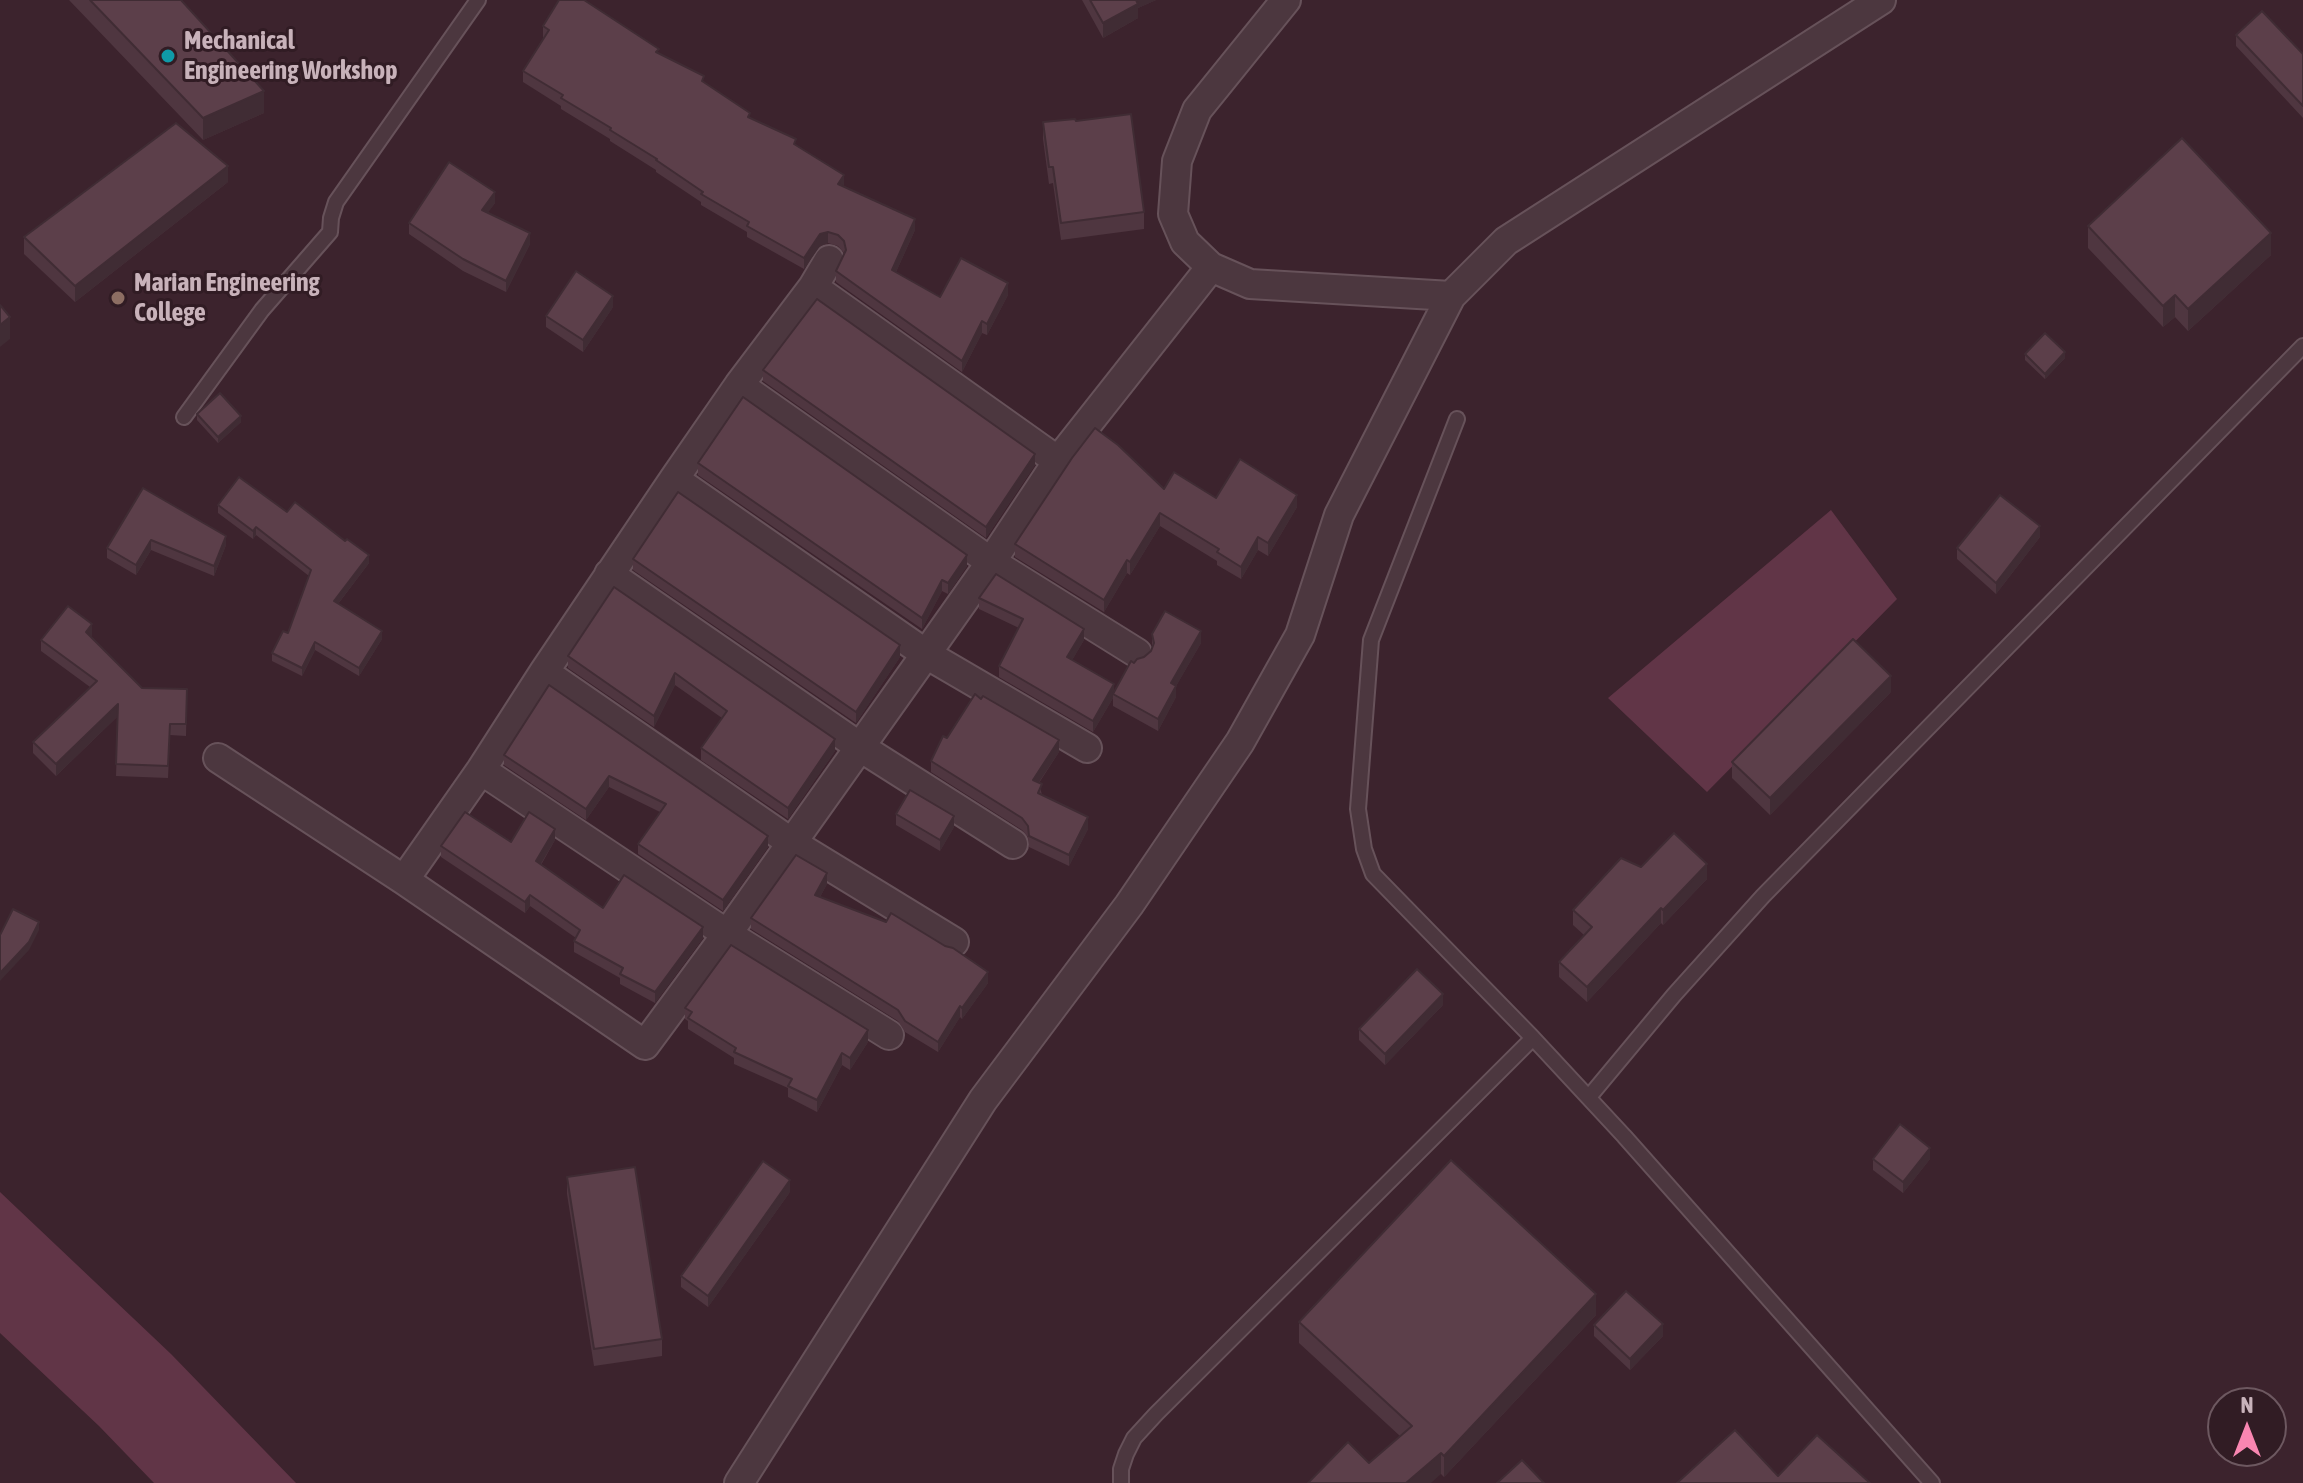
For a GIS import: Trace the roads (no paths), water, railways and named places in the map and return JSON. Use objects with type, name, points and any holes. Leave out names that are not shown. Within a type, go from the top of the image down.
[{"type":"street","points":[[1286,0],[1197,110],[1177,161],[1173,214],[1185,242],[1211,267],[1250,284],[1451,296]]},
{"type":"street","points":[[739,1483],[983,1100],[1129,905],[1240,742],[1300,635],[1339,515],[1451,296],[1506,241],[1881,0]]},
{"type":"street","points":[[404,880],[481,770],[674,479],[739,385],[813,287],[829,260]]},
{"type":"street","points":[[218,758],[404,880],[645,1045],[926,654],[1058,461],[1211,267]]},
{"type":"street","points":[[813,287],[1058,461]]},
{"type":"street","points":[[739,385],[991,562],[1137,653]]},
{"type":"street","points":[[674,479],[926,654],[1087,748]]},
{"type":"street","points":[[609,574],[860,747],[1013,844]]},
{"type":"street","points":[[544,672],[792,843],[954,942]]},
{"type":"street","points":[[481,770],[727,934],[889,1035]]},
{"type":"lane","points":[[184,417],[262,310],[330,232],[336,202],[478,0]]},
{"type":"lane","points":[[1589,1097],[1674,995],[1763,896],[2303,346]]},
{"type":"lane","points":[[1457,419],[1371,640],[1358,809],[1364,849],[1373,874],[1589,1097],[1932,1483]]},
{"type":"lane","points":[[1121,1483],[1121,1469],[1134,1438],[1156,1414],[1533,1038]]},
{"type":"place","name":"Mechanical Engineering Workshop","points":[[168,56]]},
{"type":"place","name":"Marian Engineering College","points":[[118,298]]}]
